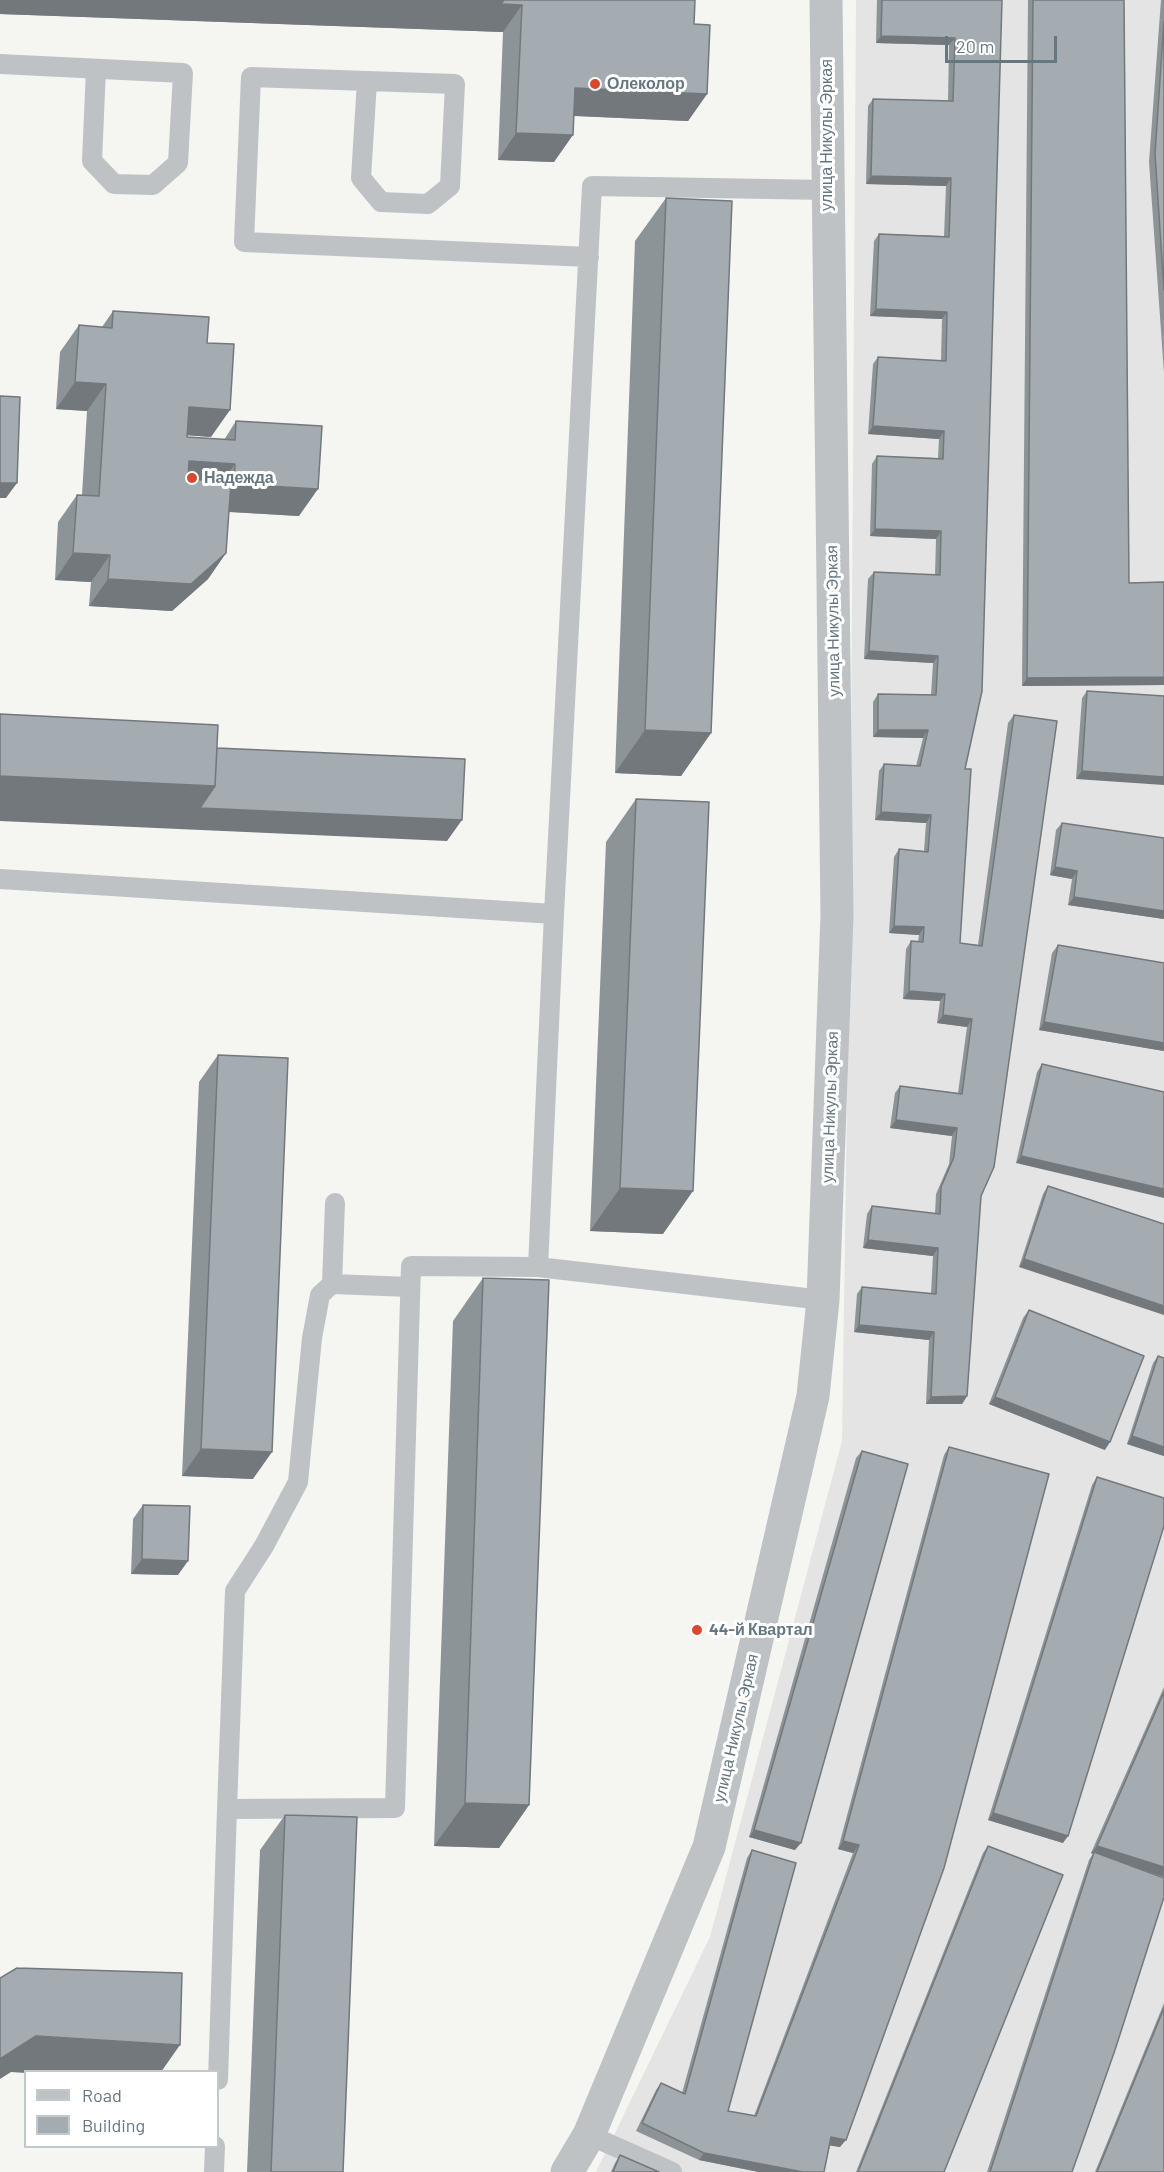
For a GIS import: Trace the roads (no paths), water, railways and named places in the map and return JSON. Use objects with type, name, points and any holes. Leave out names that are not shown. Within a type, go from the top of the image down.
[{"type":"street","name":"улица Никулы Эркая","points":[[567,2172],[589,2135],[709,1847],[813,1396],[823,1300],[837,915],[826,0]]},
{"type":"lane","points":[[0,64],[183,73],[178,163],[153,185],[114,184],[92,161],[96,69]]},
{"type":"lane","points":[[367,81],[361,178],[381,202],[428,204],[450,186],[455,84],[251,77],[244,242],[588,257]]},
{"type":"lane","points":[[538,1267],[592,186],[827,190]]},
{"type":"lane","points":[[0,879],[554,914]]},
{"type":"lane","points":[[332,1284],[335,1203]]},
{"type":"lane","points":[[227,1809],[395,1808],[411,1266],[538,1267],[823,1300]]},
{"type":"lane","points":[[218,2070],[235,1591],[264,1546],[298,1482],[312,1338],[320,1295],[332,1284],[410,1287]]},
{"type":"lane","points":[[589,2135],[672,2172]]},
{"type":"lane","points":[[214,2172],[215,2148]]},
{"type":"place","name":"Олеколор","points":[[595,84]]},
{"type":"place","name":"Надежда","points":[[192,478]]},
{"type":"place","name":"44-й Квартал","points":[[697,1630]]}]
